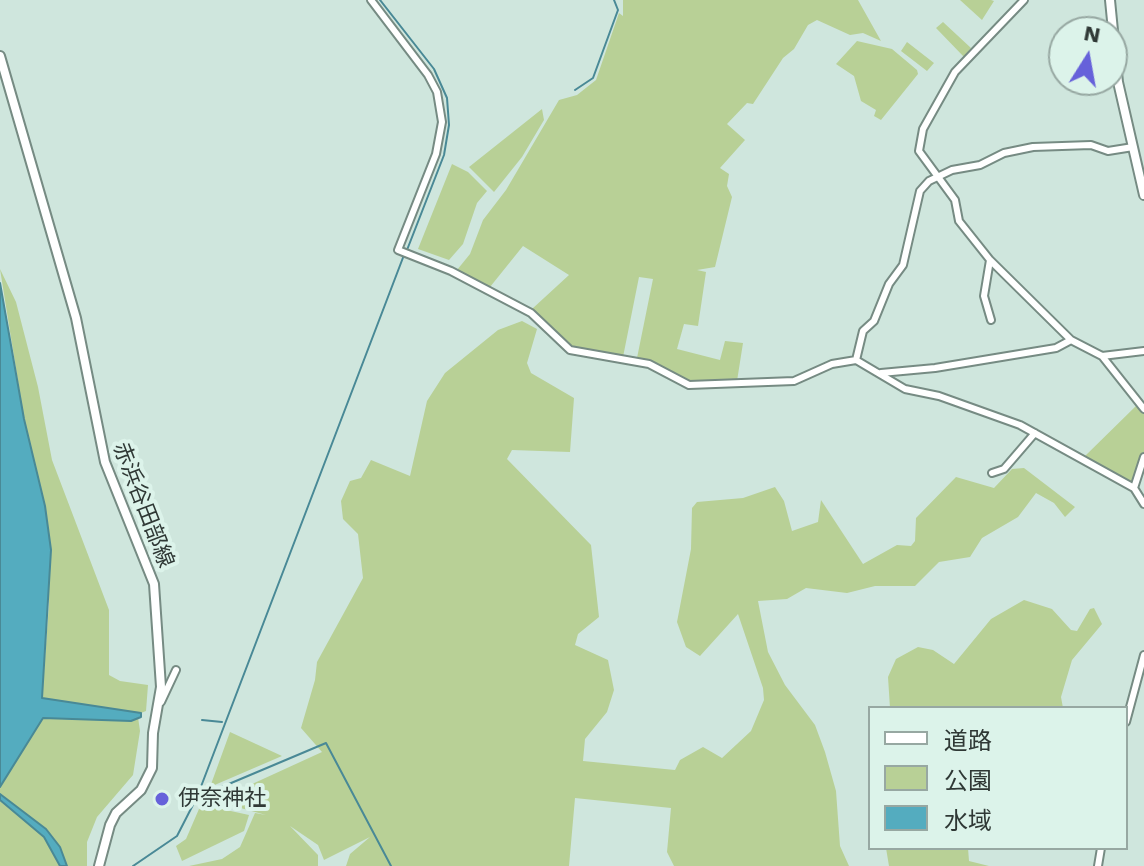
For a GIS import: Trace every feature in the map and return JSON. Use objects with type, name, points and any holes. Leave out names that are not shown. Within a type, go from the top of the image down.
[{"type":"main road","points":[[1110,0],[1116,70],[1144,195]]},
{"type":"main road","name":"赤浜谷田部線","points":[[0,56],[76,318],[105,462],[154,584],[159,641],[158,706],[148,779],[110,825],[99,866]]},
{"type":"street","points":[[371,0],[428,75],[441,108],[439,140],[398,250],[531,313],[570,350],[649,364],[689,385],[794,381],[832,364],[856,360],[905,389],[939,396],[1035,433],[1134,488],[1144,504]]},
{"type":"street","points":[[1024,0],[955,72],[923,129],[919,151],[935,177],[955,200],[959,221],[990,260],[1071,340],[1102,356],[1144,409]]},
{"type":"street","points":[[856,360],[863,331],[874,321],[889,284],[903,265],[920,191],[935,177],[1033,147],[1091,145],[1108,151],[1133,147]]},
{"type":"street","points":[[990,260],[984,296],[991,320]]},
{"type":"street","points":[[881,373],[935,368],[1056,348],[1071,340]]},
{"type":"street","points":[[1102,356],[1144,351]]},
{"type":"street","points":[[992,473],[1004,469],[1035,433]]},
{"type":"street","points":[[1134,488],[1144,457]]},
{"type":"street","points":[[1128,715],[1144,655]]},
{"type":"street","points":[[158,706],[176,670]]},
{"type":"green space","points":[[623,0],[858,0],[881,41],[863,33],[850,35],[817,20],[808,25],[753,104],[747,103],[727,124],[745,140],[720,168],[729,174],[727,186],[732,197],[715,267],[697,270],[706,272],[698,326],[684,324],[677,349],[720,360],[725,341],[743,343],[737,381],[686,380],[650,361],[637,358],[653,279],[639,277],[623,357],[573,348],[532,309],[569,275],[523,246],[490,287],[457,270],[470,254],[483,220],[506,190],[559,100],[577,95],[596,80],[619,13],[623,16]]},
{"type":"green space","points":[[960,0],[991,0],[994,1],[982,20]]},
{"type":"green space","points":[[943,22],[971,48],[964,57],[936,28]]},
{"type":"green space","points":[[857,41],[892,49],[917,70],[918,74],[881,120],[874,116],[876,110],[861,101],[854,76],[836,64]]},
{"type":"green space","points":[[907,42],[934,63],[927,71],[901,51]]},
{"type":"green space","points":[[542,109],[544,120],[522,157],[494,192],[469,167]]},
{"type":"green space","points":[[452,164],[468,172],[487,191],[477,203],[463,244],[449,260],[418,249]]},
{"type":"green space","points":[[0,269],[16,302],[38,387],[52,460],[109,610],[109,675],[120,681],[148,685],[146,711],[141,713],[42,698],[49,604],[45,506],[24,419]]},
{"type":"green space","points":[[522,321],[537,329],[527,363],[531,373],[574,398],[570,452],[512,450],[507,459],[591,545],[599,617],[578,634],[575,645],[608,660],[614,690],[607,712],[585,739],[583,761],[675,770],[680,760],[703,747],[722,758],[751,731],[764,700],[763,688],[738,614],[700,656],[686,647],[677,622],[691,549],[692,508],[697,502],[743,498],[775,487],[784,501],[792,531],[818,522],[821,500],[863,564],[897,545],[911,546],[915,541],[916,518],[956,477],[994,488],[1012,469],[1024,468],[1075,507],[1065,517],[1054,503],[1036,493],[1018,517],[982,538],[970,557],[939,562],[915,586],[875,586],[847,593],[806,588],[787,599],[758,601],[768,652],[785,685],[815,725],[825,752],[836,791],[840,846],[849,866],[674,866],[667,852],[671,808],[575,798],[569,866],[346,866],[350,854],[370,837],[324,860],[318,845],[290,826],[318,855],[318,866],[189,866],[222,859],[240,847],[255,813],[266,815],[215,801],[322,752],[301,728],[317,662],[363,578],[358,534],[343,519],[341,501],[350,481],[361,478],[371,460],[410,476],[427,401],[445,373],[498,330]]},
{"type":"green space","points":[[1137,405],[1144,412],[1144,452],[1134,482],[1129,483],[1084,457]]},
{"type":"green space","points":[[1024,600],[1052,609],[1071,630],[1077,631],[1090,609],[1094,608],[1102,624],[1072,660],[1061,697],[1063,706],[890,706],[888,677],[896,659],[918,647],[933,650],[954,664],[991,619]]},
{"type":"green space","points":[[138,717],[140,731],[133,775],[97,817],[87,842],[87,866],[0,866],[0,787],[42,718],[130,721]]},
{"type":"green space","points":[[230,732],[282,756],[210,787]]},
{"type":"green space","points":[[208,806],[249,815],[244,831],[182,861],[176,846],[186,839],[199,809]]},
{"type":"green space","points":[[886,850],[968,850],[969,861],[989,866],[889,866]]},
{"type":"water","points":[[0,283],[51,550],[42,698],[141,713],[141,717],[131,721],[43,718],[0,787]]},
{"type":"water","points":[[0,794],[46,829],[60,847],[67,866],[60,866],[44,837],[0,800]]},
{"type":"waterway","points":[[380,0],[434,69],[447,98],[449,125],[444,155],[407,250]]},
{"type":"waterway","points":[[575,90],[593,78],[618,10],[614,0]]},
{"type":"waterway","points":[[133,866],[177,836],[197,797],[404,255]]},
{"type":"waterway","points":[[202,720],[222,722]]},
{"type":"waterway","points":[[198,797],[326,743],[391,866]]},
{"type":"place","name":"伊奈神社","points":[[162,799]]}]
